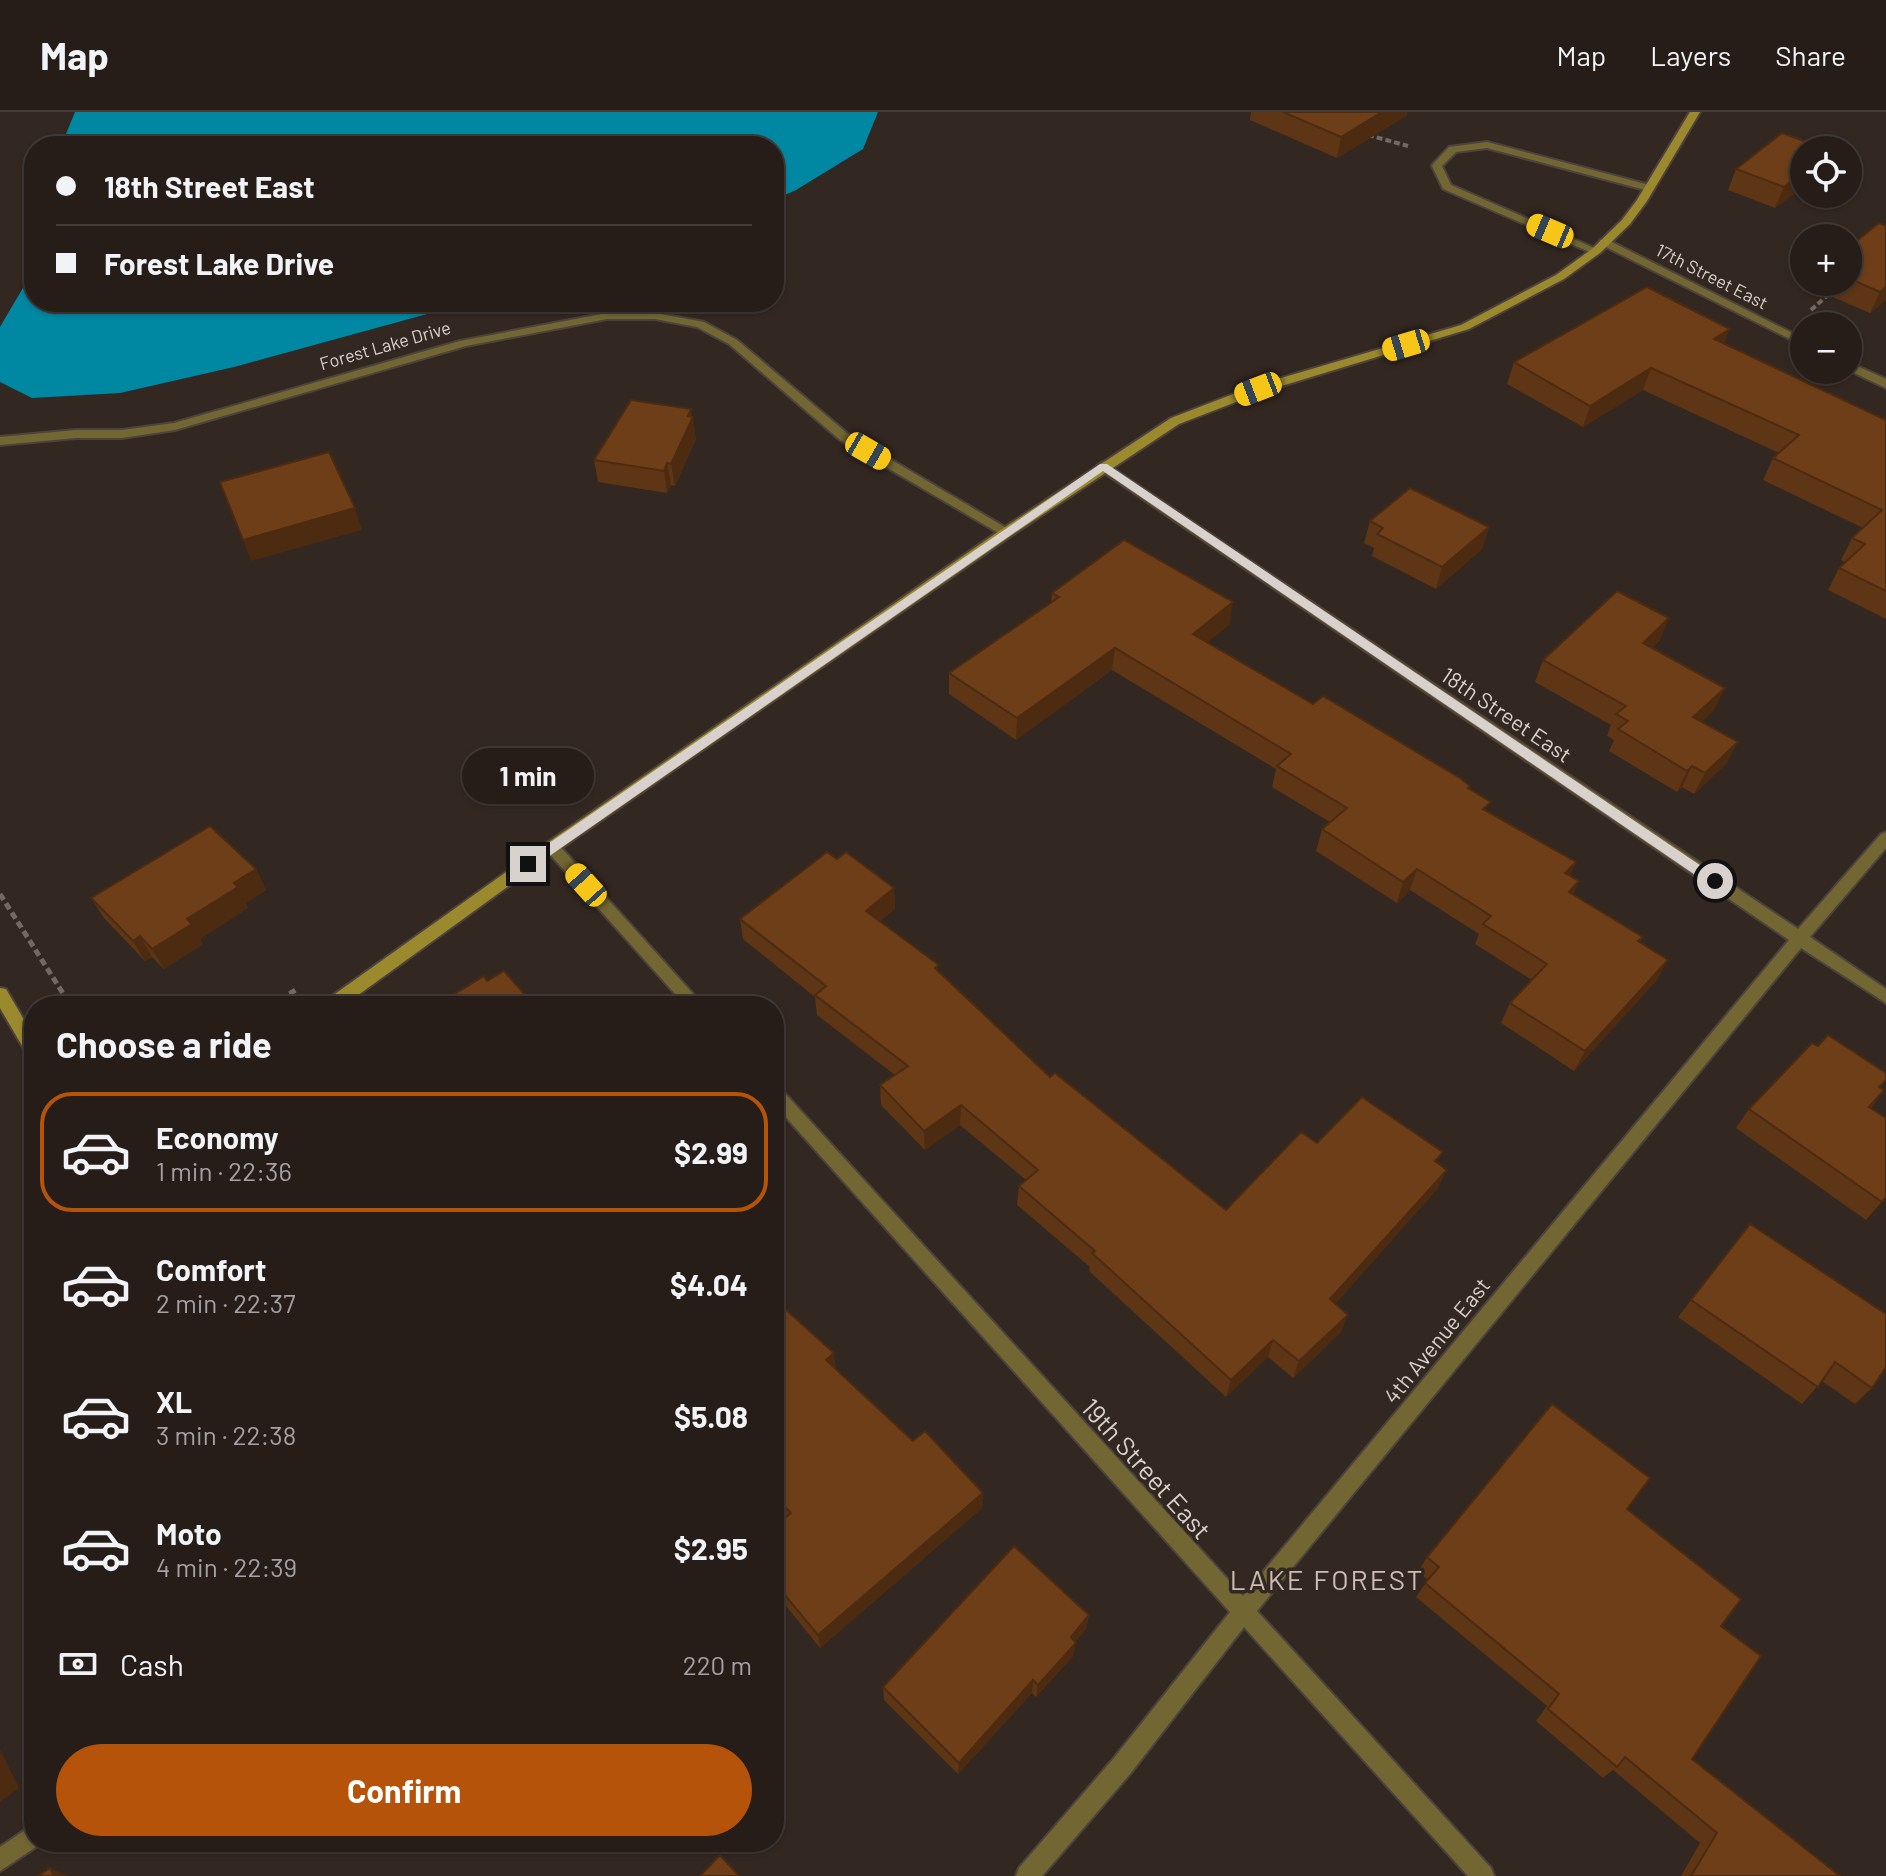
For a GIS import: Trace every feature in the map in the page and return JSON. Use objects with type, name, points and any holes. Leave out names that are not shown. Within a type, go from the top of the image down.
[{"type":"street","points":[[345,996],[552,847],[1103,466],[1175,421],[1258,389],[1465,327],[1560,277],[1626,222],[1695,112]]},
{"type":"street","name":"17th Street East","points":[[1649,188],[1487,145],[1453,149],[1437,166],[1447,187],[1600,246],[1790,336]]},
{"type":"street","name":"Forest Lake Drive","points":[[0,441],[76,434],[122,434],[175,426],[464,343],[607,316],[655,316],[700,324],[733,342],[844,437],[1007,532]]},
{"type":"street","points":[[1862,372],[1886,384]]},
{"type":"street","name":"18th Street East","points":[[1103,466],[1886,997]]},
{"type":"street","name":"4th Avenue East","points":[[1027,1876],[1122,1766],[1242,1613],[1798,938],[1886,838]]},
{"type":"street","points":[[552,847],[687,996]]},
{"type":"street","points":[[0,994],[24,1034]]},
{"type":"street","name":"19th Street East","points":[[784,1104],[1483,1876]]},
{"type":"street","points":[[0,1860],[24,1842]]},
{"type":"path","points":[[0,894],[65,996]]},
{"type":"water","points":[[75,112],[878,112],[863,149],[784,195],[784,136],[65,136]]},
{"type":"water","points":[[24,286],[24,312],[435,312],[234,367],[120,393],[32,398],[0,382],[0,327]]},
{"type":"building","points":[[1283,112],[1382,112],[1341,137]]},
{"type":"building","points":[[1782,133],[1790,136],[1790,182],[1784,187],[1736,169]]},
{"type":"building","points":[[1879,223],[1886,226],[1886,287],[1880,292],[1862,284],[1862,237]]},
{"type":"building","points":[[1647,287],[1730,329],[1714,339],[1790,375],[1790,384],[1810,384],[1886,420],[1886,591],[1839,568],[1865,544],[1852,538],[1882,510],[1773,458],[1799,435],[1651,368],[1590,406],[1514,362]]},
{"type":"building","points":[[631,400],[691,409],[688,416],[693,417],[671,464],[667,463],[664,471],[594,460]]},
{"type":"building","points":[[329,452],[355,508],[243,540],[220,482]]},
{"type":"building","points":[[1410,488],[1489,527],[1442,567],[1377,534],[1383,528],[1370,521]]},
{"type":"building","points":[[1124,540],[1233,602],[1193,634],[1313,704],[1323,696],[1460,778],[1470,786],[1468,788],[1491,802],[1483,809],[1576,862],[1565,873],[1579,881],[1569,892],[1643,937],[1638,941],[1668,960],[1585,1051],[1510,1003],[1547,964],[1483,924],[1491,916],[1417,869],[1403,882],[1322,829],[1347,808],[1277,766],[1291,754],[1115,648],[1017,718],[949,673],[1059,597],[1052,593]]},
{"type":"building","points":[[1617,591],[1669,618],[1643,643],[1725,688],[1693,717],[1738,742],[1705,773],[1692,766],[1687,771],[1618,729],[1628,721],[1616,714],[1626,706],[1543,660]]},
{"type":"building","points":[[210,826],[256,869],[234,883],[238,887],[187,919],[192,924],[152,949],[140,936],[133,941],[91,898]]},
{"type":"building","points":[[827,852],[837,859],[846,852],[894,888],[866,911],[939,965],[935,968],[1050,1077],[1055,1073],[1226,1210],[1301,1132],[1317,1143],[1362,1097],[1443,1152],[1435,1161],[1447,1170],[1330,1299],[1348,1315],[1299,1361],[1273,1340],[1231,1380],[1092,1253],[1095,1251],[1019,1186],[1038,1170],[961,1105],[924,1131],[880,1085],[908,1066],[815,995],[826,986],[740,919]]},
{"type":"building","points":[[504,971],[526,996],[451,996],[484,976],[487,981]]},
{"type":"building","points":[[1828,1035],[1886,1073],[1886,1080],[1879,1087],[1884,1090],[1869,1107],[1886,1118],[1886,1197],[1882,1202],[1749,1109],[1812,1043],[1818,1046]]},
{"type":"building","points":[[1750,1224],[1886,1314],[1886,1367],[1872,1388],[1835,1362],[1818,1387],[1691,1300]]},
{"type":"building","points":[[784,1308],[834,1353],[826,1360],[913,1441],[925,1431],[983,1493],[818,1635],[784,1594],[784,1519],[791,1513],[784,1506]]},
{"type":"building","points":[[1552,1404],[1650,1478],[1627,1509],[1741,1599],[1721,1626],[1761,1656],[1692,1759],[1840,1876],[1691,1876],[1717,1833],[1625,1757],[1617,1767],[1548,1709],[1559,1694],[1425,1583],[1439,1567],[1427,1557]]},
{"type":"building","points":[[1014,1546],[1089,1615],[1071,1637],[1076,1643],[1038,1685],[1033,1680],[959,1763],[883,1687]]},
{"type":"building","points":[[720,1855],[739,1876],[700,1876]]},
{"type":"building","points":[[50,1868],[54,1876],[38,1876]]},
{"type":"district","name":"LAKE FOREST","points":[[1327,1579]]},
{"type":"route","points":[[528,864],[1103,466],[1715,881]]}]
